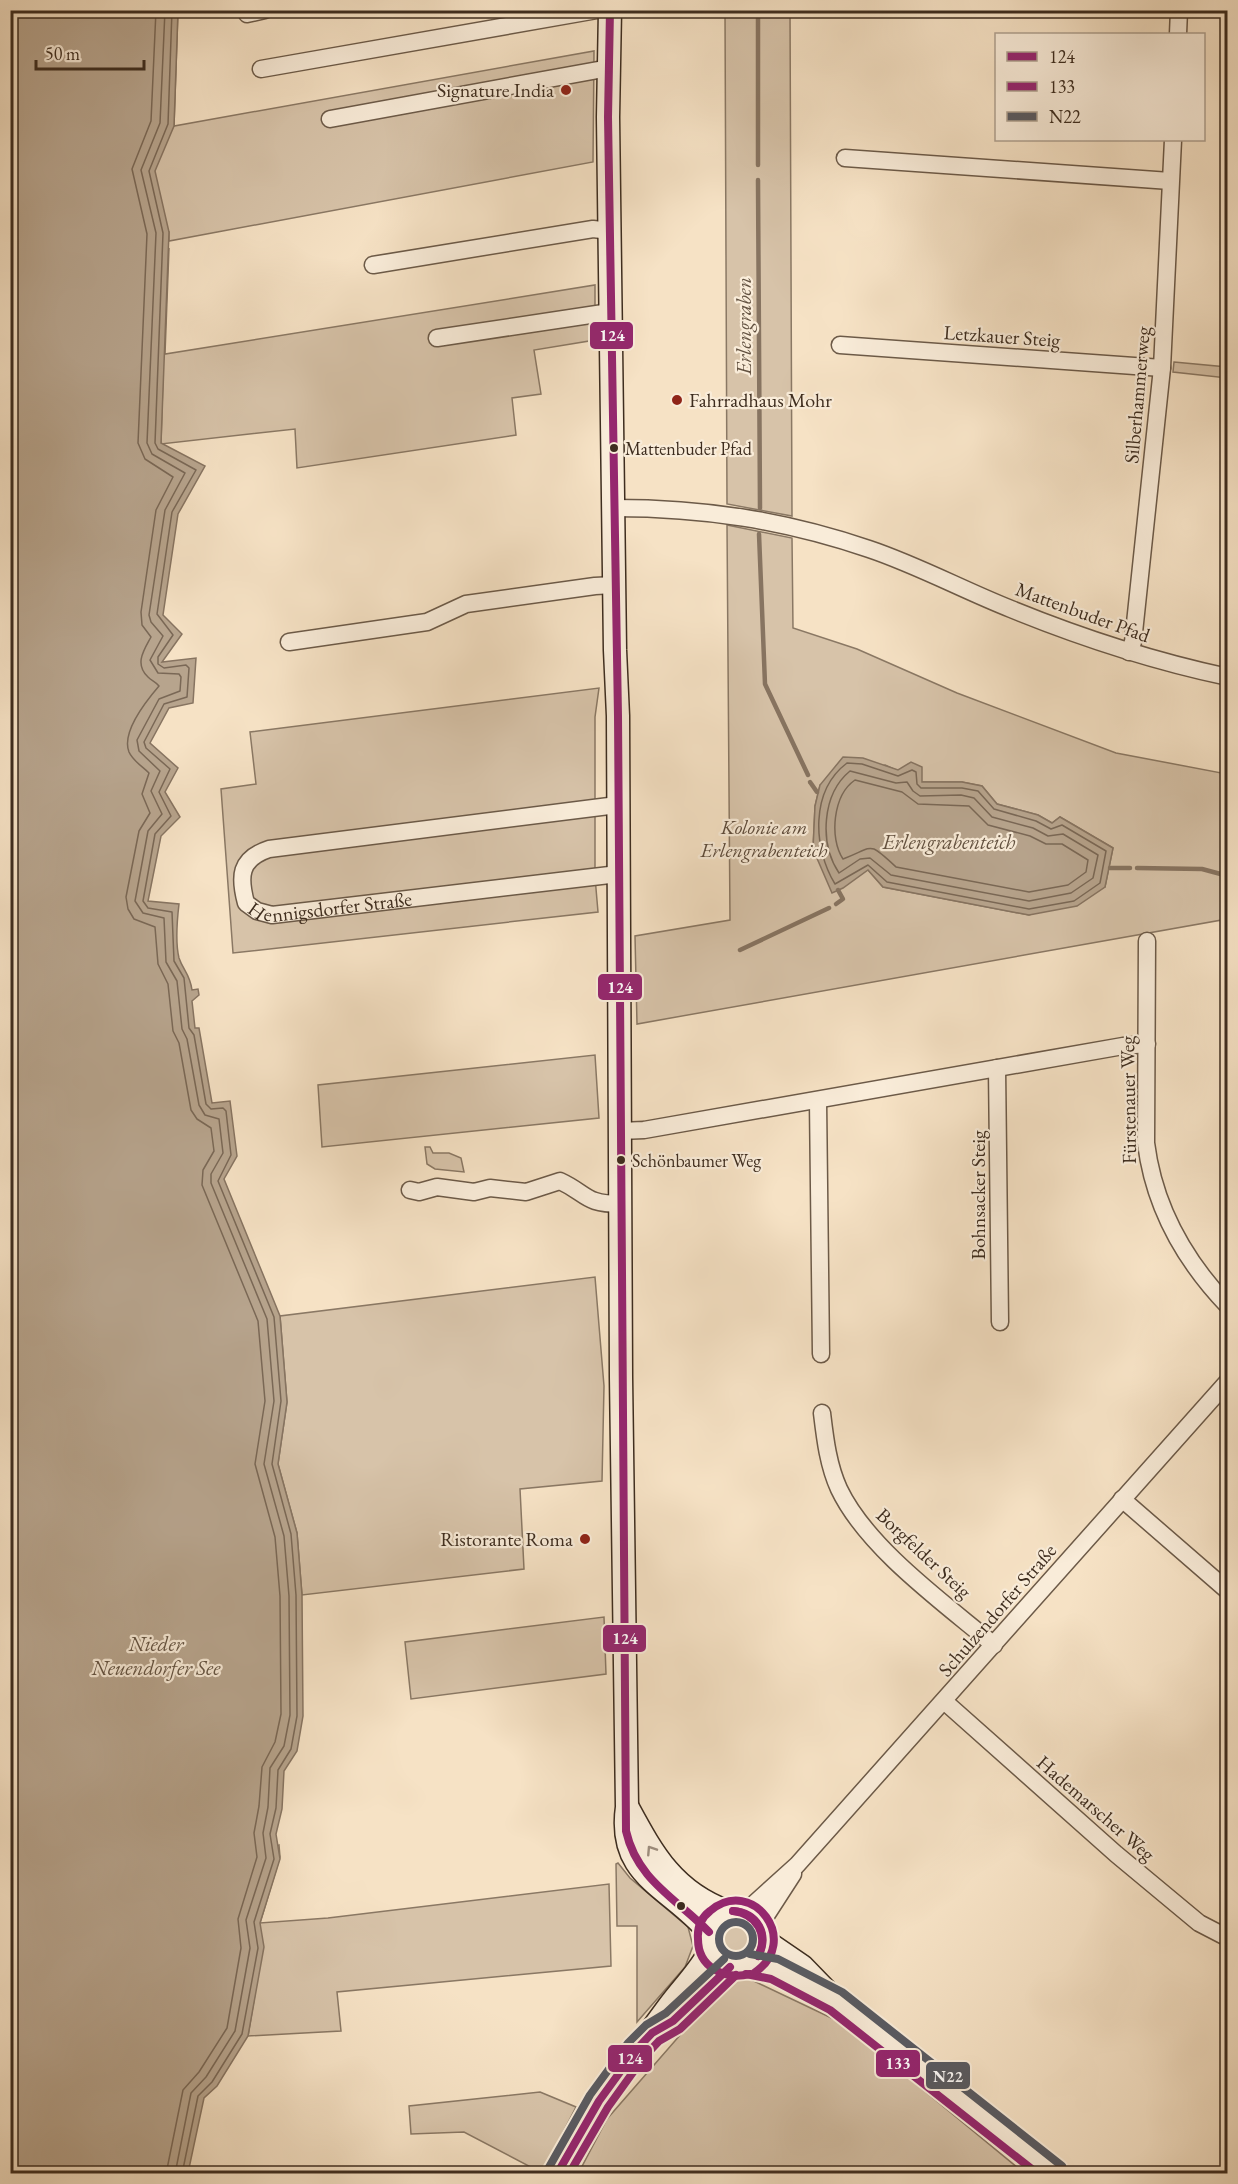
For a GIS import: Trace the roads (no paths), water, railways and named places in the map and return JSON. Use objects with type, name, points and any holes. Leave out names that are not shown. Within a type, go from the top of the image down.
[{"type":"main road","points":[[610,10],[610,312],[618,716],[627,1807],[624,1828],[632,1858],[709,1941],[719,1962],[774,1969],[836,2001]]},
{"type":"main road","points":[[627,1807],[649,1847],[667,1871],[703,1903],[749,1922],[816,1978],[836,2001],[1056,2174]]},
{"type":"main road","points":[[671,2014],[699,1971],[716,1918],[749,1922]]},
{"type":"main road","points":[[557,2174],[610,2087],[651,2033],[706,1985],[760,1953],[749,1922]]},
{"type":"street","points":[[247,14],[265,10]]},
{"type":"street","points":[[261,69],[597,10]]},
{"type":"street","points":[[1178,33],[1179,10]]},
{"type":"street","points":[[330,119],[609,69]]},
{"type":"street","name":"Silberhammerweg","points":[[1129,652],[1133,642],[1161,368],[1173,141]]},
{"type":"street","points":[[845,158],[1170,181]]},
{"type":"street","points":[[373,265],[593,230],[610,231]]},
{"type":"street","points":[[437,338],[610,312]]},
{"type":"street","name":"Letzkauer Steig","points":[[840,345],[1161,368]]},
{"type":"street","name":"Mattenbuder Pfad","points":[[614,508],[718,512],[826,536],[870,549],[1009,609],[1129,652],[1227,677]]},
{"type":"street","points":[[289,642],[427,622],[466,604],[614,585]]},
{"type":"street","name":"Hennigsdorfer Straße","points":[[617,805],[268,849],[255,854],[244,865],[241,884],[246,903],[257,911],[272,915],[618,874]]},
{"type":"street","name":"Fürstenauer Weg","points":[[1147,941],[1146,1143],[1153,1185],[1163,1212],[1181,1247],[1205,1281],[1227,1306]]},
{"type":"street","points":[[620,1131],[644,1130],[1123,1046],[1147,1044]]},
{"type":"street","name":"Bohnsacker Steig","points":[[997,1068],[1000,1322]]},
{"type":"street","points":[[818,1101],[821,1354]]},
{"type":"street","points":[[410,1190],[418,1192],[436,1187],[474,1192],[490,1188],[526,1192],[560,1181],[572,1187],[586,1199],[602,1204],[621,1203]]},
{"type":"street","name":"Schulzendorfer Straße","points":[[749,1922],[790,1882],[797,1865],[1227,1380]]},
{"type":"street","name":"Borgfelder Steig","points":[[822,1413],[832,1470],[839,1489],[862,1525],[901,1564],[994,1645]]},
{"type":"street","points":[[1122,1499],[1227,1591]]},
{"type":"street","name":"Hademarscher Weg","points":[[944,1701],[1116,1854],[1199,1923],[1227,1938]]},
{"type":"water","name":"Nieder Neuendorfer See","points":[[11,10],[178,11],[174,126],[155,171],[169,232],[161,443],[205,466],[178,514],[163,615],[182,634],[162,662],[196,658],[193,703],[169,708],[150,743],[178,768],[165,792],[180,817],[161,836],[148,901],[179,904],[178,952],[192,990],[198,989],[199,995],[192,1001],[195,1028],[199,1028],[212,1103],[230,1101],[237,1156],[224,1179],[280,1316],[287,1402],[278,1464],[297,1533],[302,1595],[303,1716],[297,1751],[284,1771],[282,1809],[276,1834],[280,1859],[260,1923],[264,1947],[248,2036],[217,2086],[204,2098],[188,2173],[11,2173]]},
{"type":"water","name":"Erlengrabenteich","points":[[843,757],[863,758],[898,770],[911,762],[922,767],[922,782],[962,782],[982,786],[997,804],[1038,815],[1052,823],[1060,817],[1113,848],[1105,887],[1077,906],[1029,915],[883,887],[868,870],[832,893],[813,849],[815,806],[820,785]]},
{"type":"waterway","name":"Erlengraben","points":[[758,10],[758,165]]},
{"type":"waterway","name":"Erlengraben","points":[[758,180],[760,508]]},
{"type":"waterway","name":"Erlengraben","points":[[759,534],[765,684],[808,775]]},
{"type":"waterway","name":"Erlengraben","points":[[810,782],[817,792]]},
{"type":"waterway","name":"Erlengraben","points":[[1110,868],[1130,868]]},
{"type":"waterway","name":"Erlengraben","points":[[1137,868],[1202,869],[1228,876]]},
{"type":"waterway","points":[[836,904],[843,899],[838,890]]},
{"type":"waterway","points":[[740,950],[829,908]]},
{"type":"place","name":"Signature India","points":[[566,90]]},
{"type":"place","name":"Fahrradhaus Mohr","points":[[677,400]]},
{"type":"place","name":"Mattenbuder Pfad","points":[[614,448]]},
{"type":"place","name":"Schönbaumer Weg","points":[[621,1160]]},
{"type":"place","name":"Ristorante Roma","points":[[585,1539]]},
{"type":"park label","name":"Kolonie am Erlengrabenteich","points":[[764,838]]}]
